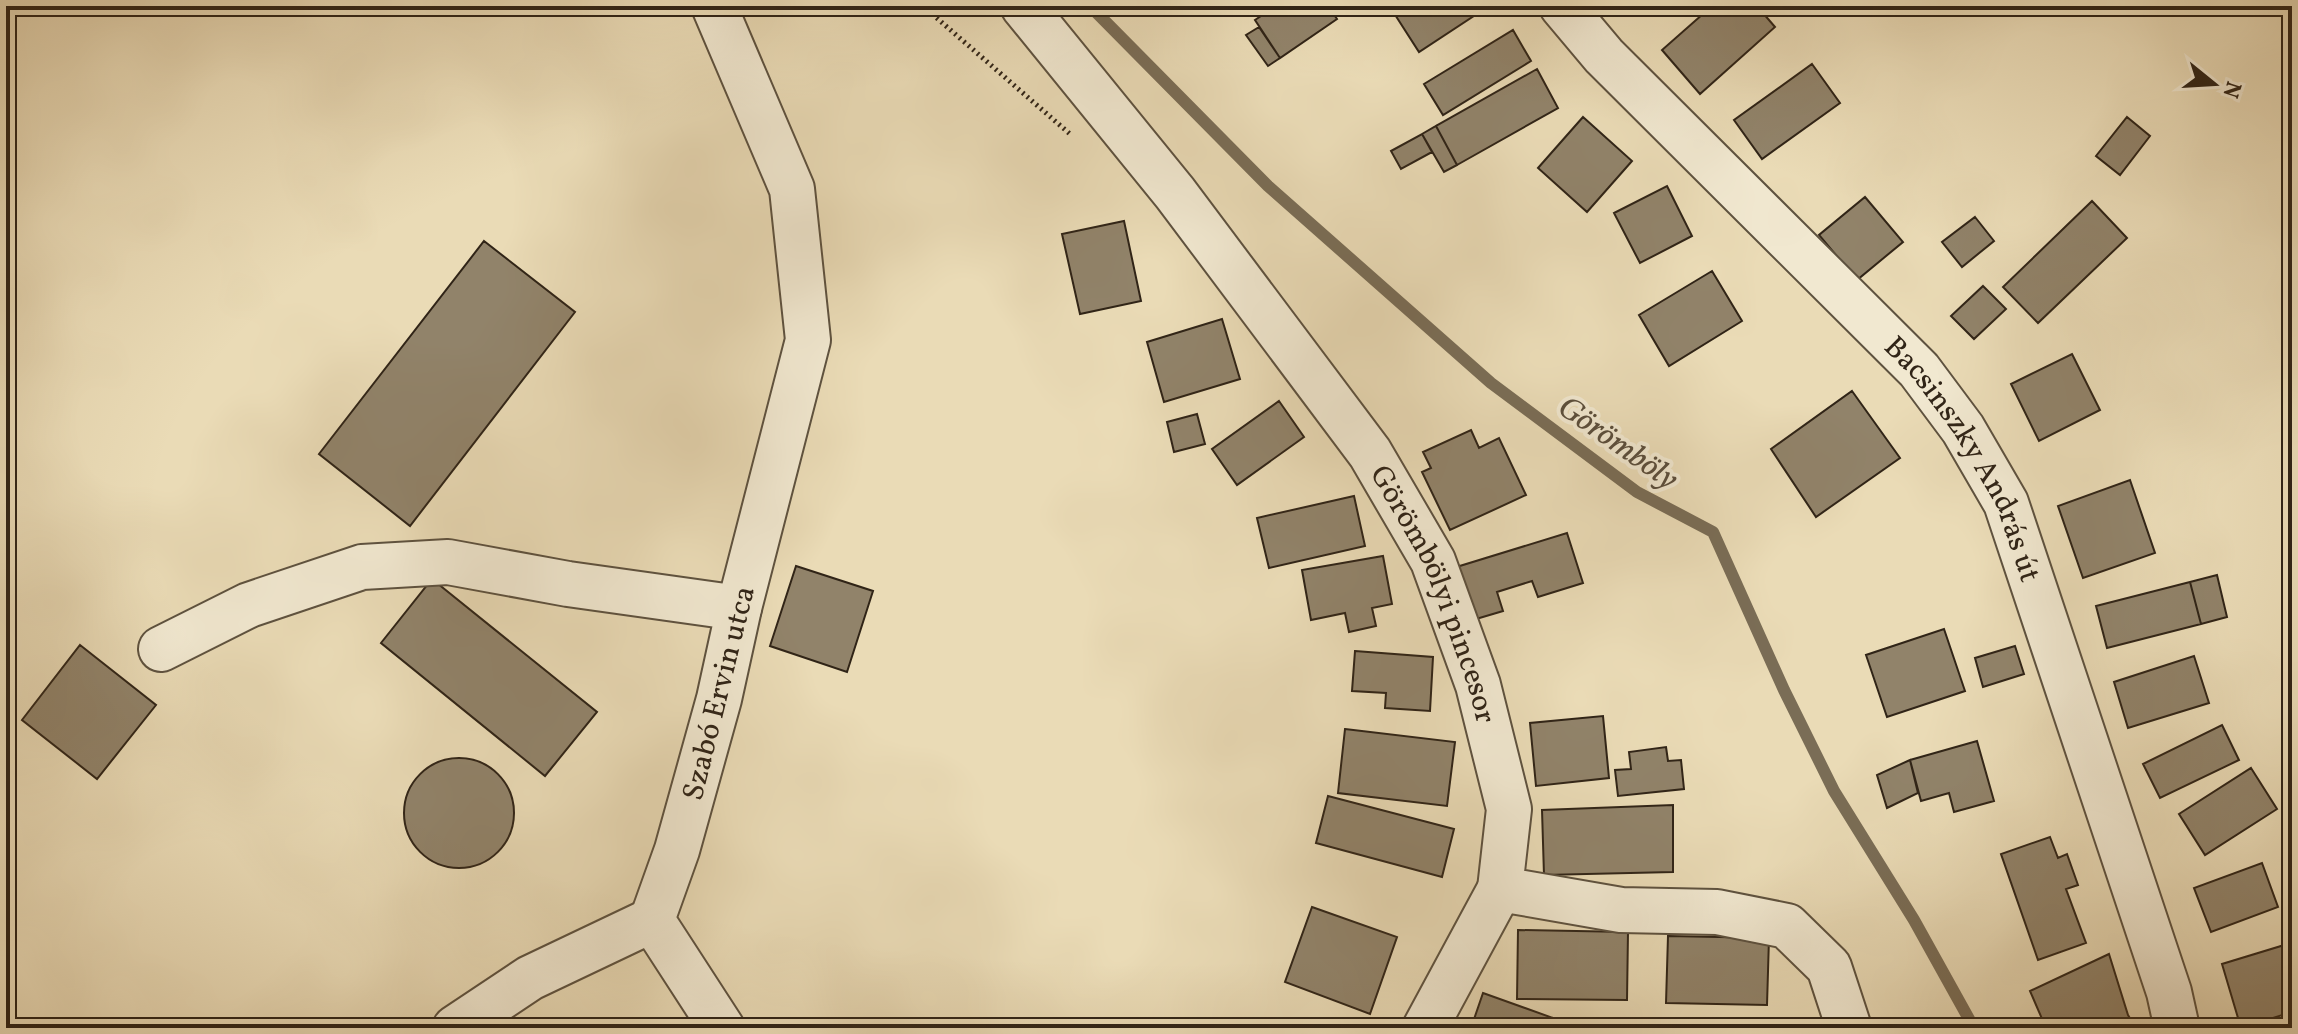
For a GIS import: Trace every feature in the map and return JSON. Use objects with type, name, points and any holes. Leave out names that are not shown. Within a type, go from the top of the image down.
[{"type":"street","name":"Szabó Ervin utca","points":[[652,920],[682,835],[719,699],[739,608],[808,340],[792,189],[714,6]]},
{"type":"street","name":"Görömbölyi pincesor","points":[[1023,6],[1175,193],[1361,440],[1433,561],[1478,685],[1509,809],[1500,889]]},
{"type":"street","name":"Bacsinszky András út","points":[[1562,6],[1604,56],[1919,370],[1963,429],[2006,503],[2164,977],[2177,1028]]},
{"type":"street","points":[[161,649],[249,605],[362,567],[448,562],[568,584],[739,608]]},
{"type":"street","points":[[1425,1028],[1500,889],[1621,910],[1717,912],[1787,926],[1829,967],[1849,1028]]},
{"type":"street","points":[[455,1028],[530,978],[652,920],[722,1028]]},
{"type":"building","points":[[1276,6],[1328,6],[1337,19],[1280,58],[1255,20]]},
{"type":"building","points":[[1397,6],[1489,6],[1419,52],[1392,10]]},
{"type":"building","points":[[1712,6],[1757,6],[1775,27],[1700,94],[1662,50]]},
{"type":"building","points":[[1259,27],[1280,58],[1268,66],[1246,35]]},
{"type":"building","points":[[1513,30],[1531,61],[1443,115],[1424,84]]},
{"type":"building","points":[[1812,64],[1840,103],[1762,159],[1734,120]]},
{"type":"building","points":[[1537,69],[1558,108],[1457,165],[1436,126]]},
{"type":"building","points":[[1583,117],[1632,161],[1587,212],[1538,168]]},
{"type":"building","points":[[2127,117],[2150,136],[2120,175],[2096,156]]},
{"type":"building","points":[[1436,126],[1457,165],[1444,172],[1422,134]]},
{"type":"building","points":[[1422,134],[1432,152],[1401,169],[1391,151]]},
{"type":"building","points":[[1667,186],[1692,236],[1640,263],[1614,213]]},
{"type":"building","points":[[1865,197],[1903,242],[1857,280],[1819,235]]},
{"type":"building","points":[[2092,201],[2127,238],[2038,323],[2003,287]]},
{"type":"building","points":[[1975,217],[1994,241],[1962,267],[1942,242]]},
{"type":"building","points":[[1124,221],[1141,301],[1080,314],[1062,234]]},
{"type":"building","points":[[484,241],[575,312],[410,526],[319,454]]},
{"type":"building","points":[[1712,271],[1742,321],[1669,366],[1639,315]]},
{"type":"building","points":[[1983,286],[2006,309],[1974,339],[1951,316]]},
{"type":"building","points":[[1222,319],[1240,379],[1164,402],[1147,342]]},
{"type":"building","points":[[2072,354],[2100,410],[2039,441],[2011,384]]},
{"type":"building","points":[[1852,391],[1900,458],[1816,517],[1771,449]]},
{"type":"building","points":[[1279,401],[1304,437],[1237,485],[1212,449]]},
{"type":"building","points":[[1197,414],[1205,444],[1174,452],[1167,422]]},
{"type":"building","points":[[1471,430],[1479,448],[1499,438],[1526,495],[1450,530],[1422,472],[1431,468],[1423,452]]},
{"type":"building","points":[[2130,480],[2155,553],[2083,578],[2058,506]]},
{"type":"building","points":[[1354,496],[1365,546],[1269,568],[1257,518]]},
{"type":"building","points":[[1567,533],[1583,583],[1538,597],[1532,581],[1497,592],[1503,611],[1466,622],[1450,569]]},
{"type":"building","points":[[1383,556],[1392,604],[1372,608],[1376,626],[1349,632],[1345,613],[1311,620],[1302,570]]},
{"type":"building","points":[[796,566],[873,591],[847,672],[770,646]]},
{"type":"building","points":[[2217,575],[2227,617],[2201,624],[2190,582]]},
{"type":"building","points":[[432,579],[597,712],[545,776],[381,643]]},
{"type":"building","points":[[2190,582],[2201,624],[2107,648],[2096,606]]},
{"type":"building","points":[[1944,629],[1965,691],[1887,717],[1866,655]]},
{"type":"building","points":[[80,645],[156,705],[97,779],[22,720]]},
{"type":"building","points":[[2015,646],[2024,674],[1983,687],[1975,658]]},
{"type":"building","points":[[1355,651],[1433,657],[1430,711],[1385,708],[1386,693],[1352,691]]},
{"type":"building","points":[[2194,656],[2209,703],[2128,728],[2114,682]]},
{"type":"building","points":[[1603,716],[1609,778],[1536,786],[1530,723]]},
{"type":"building","points":[[2222,725],[2239,760],[2160,798],[2143,764]]},
{"type":"building","points":[[1345,729],[1455,742],[1447,806],[1338,793]]},
{"type":"building","points":[[1977,741],[1994,801],[1954,812],[1949,793],[1921,801],[1910,760]]},
{"type":"building","points":[[1666,747],[1668,761],[1681,760],[1684,789],[1618,796],[1615,770],[1631,769],[1629,752]]},
{"type":"building","points":[[459,758],[480,762],[498,774],[510,792],[514,813],[510,834],[498,852],[480,864],[459,868],[438,864],[420,852],[408,834],[404,813],[408,792],[420,774],[438,762]]},
{"type":"building","points":[[1910,760],[1918,793],[1887,808],[1877,775]]},
{"type":"building","points":[[2251,768],[2277,809],[2205,855],[2179,814]]},
{"type":"building","points":[[1328,796],[1454,829],[1442,877],[1316,843]]},
{"type":"building","points":[[1673,805],[1673,872],[1544,875],[1542,810]]},
{"type":"building","points":[[2050,837],[2058,858],[2067,854],[2078,885],[2066,889],[2086,943],[2038,960],[2001,854]]},
{"type":"building","points":[[2262,863],[2278,907],[2211,932],[2194,888]]},
{"type":"building","points":[[1312,907],[1397,937],[1370,1014],[1285,982]]},
{"type":"building","points":[[1518,930],[1628,932],[1627,1000],[1517,999]]},
{"type":"building","points":[[1668,936],[1769,938],[1767,1005],[1666,1003]]},
{"type":"building","points":[[2291,943],[2292,1012],[2241,1028],[2222,964]]},
{"type":"building","points":[[2109,954],[2128,1015],[2136,1028],[2058,1028],[2057,1025],[2046,1028],[2030,991]]},
{"type":"building","points":[[1483,993],[1553,1018],[1549,1028],[1471,1028]]},
{"type":"building","points":[[1553,1018],[1579,1028],[1549,1028]]},
{"type":"waterway","name":"Görömböly","points":[[1090,6],[1268,186],[1491,383],[1637,492],[1713,532],[1784,690],[1834,791],[1914,920],[1974,1028]]}]
